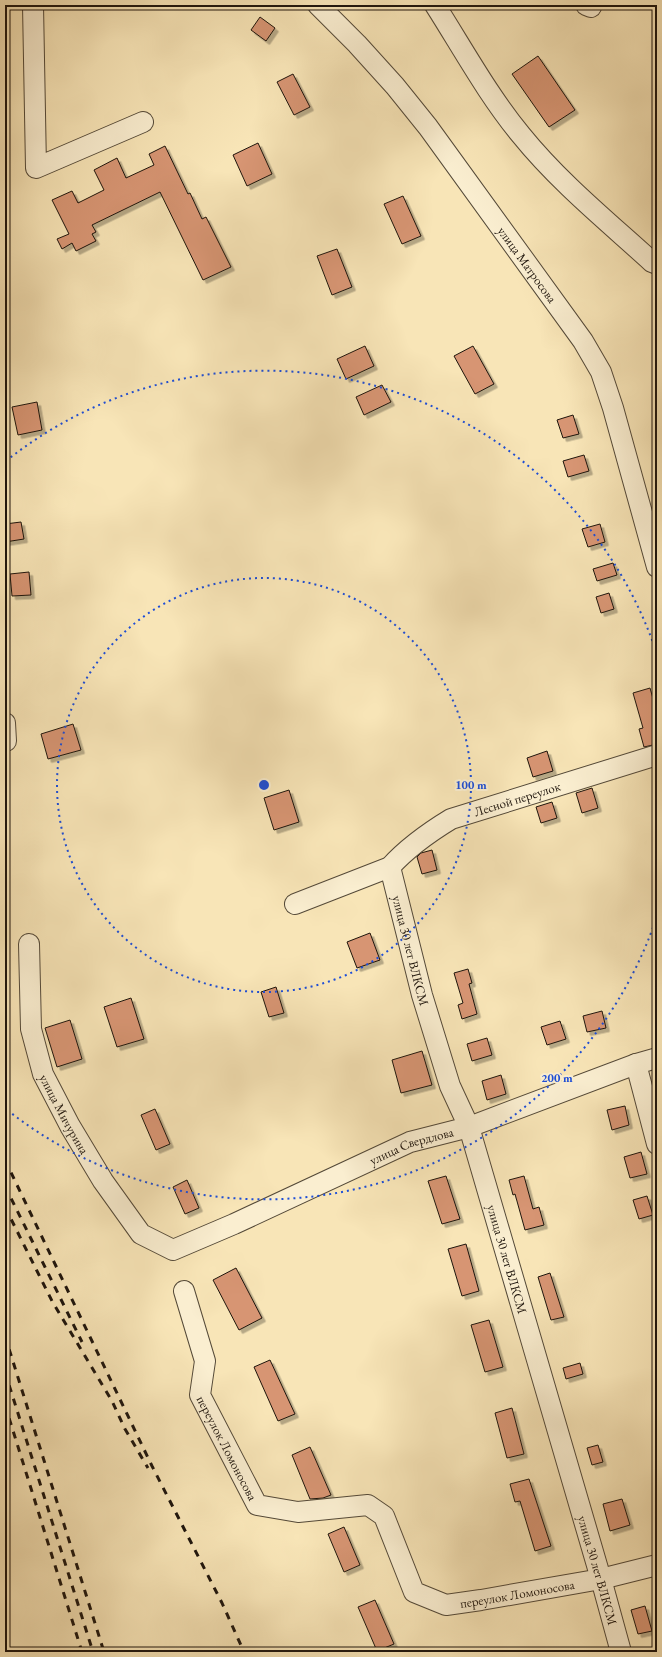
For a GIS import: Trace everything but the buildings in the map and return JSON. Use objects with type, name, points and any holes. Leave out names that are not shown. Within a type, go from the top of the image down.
[{"type":"street","points":[[33,5],[36,168],[143,122]]},
{"type":"street","name":"улица Матросова","points":[[318,5],[367,54],[428,127],[583,342],[601,372],[613,408],[657,567]]},
{"type":"street","points":[[435,5],[496,103],[522,136],[574,191],[652,262],[657,264]]},
{"type":"street","name":"Лесной переулок","points":[[390,867],[401,855],[421,838],[451,819],[657,755]]},
{"type":"street","points":[[295,904],[390,867]]},
{"type":"street","name":"улица 30 лет ВЛКСМ","points":[[390,867],[422,995],[450,1086],[469,1127],[621,1652]]},
{"type":"street","name":"улица Мичурина","points":[[29,944],[31,1028],[43,1074],[70,1126],[103,1181],[141,1234],[173,1250]]},
{"type":"street","name":"улица Свердлова","points":[[173,1250],[234,1224],[410,1142],[469,1127],[636,1064],[657,1058]]},
{"type":"street","points":[[636,1064],[657,1144]]},
{"type":"street","name":"переулок Ломоносова","points":[[184,1291],[205,1361],[200,1395],[257,1505],[298,1512],[368,1505],[384,1516],[414,1592],[446,1605],[601,1579],[657,1565]]},
{"type":"railway","points":[[5,1160],[152,1466],[222,1603],[244,1652]]},
{"type":"railway","points":[[5,1186],[82,1342]]},
{"type":"railway","points":[[5,1207],[52,1301],[112,1401],[125,1429],[148,1468]]},
{"type":"railway","points":[[5,1336],[104,1652]]},
{"type":"railway","points":[[5,1372],[93,1652]]},
{"type":"railway","points":[[5,1405],[82,1652]]}]
